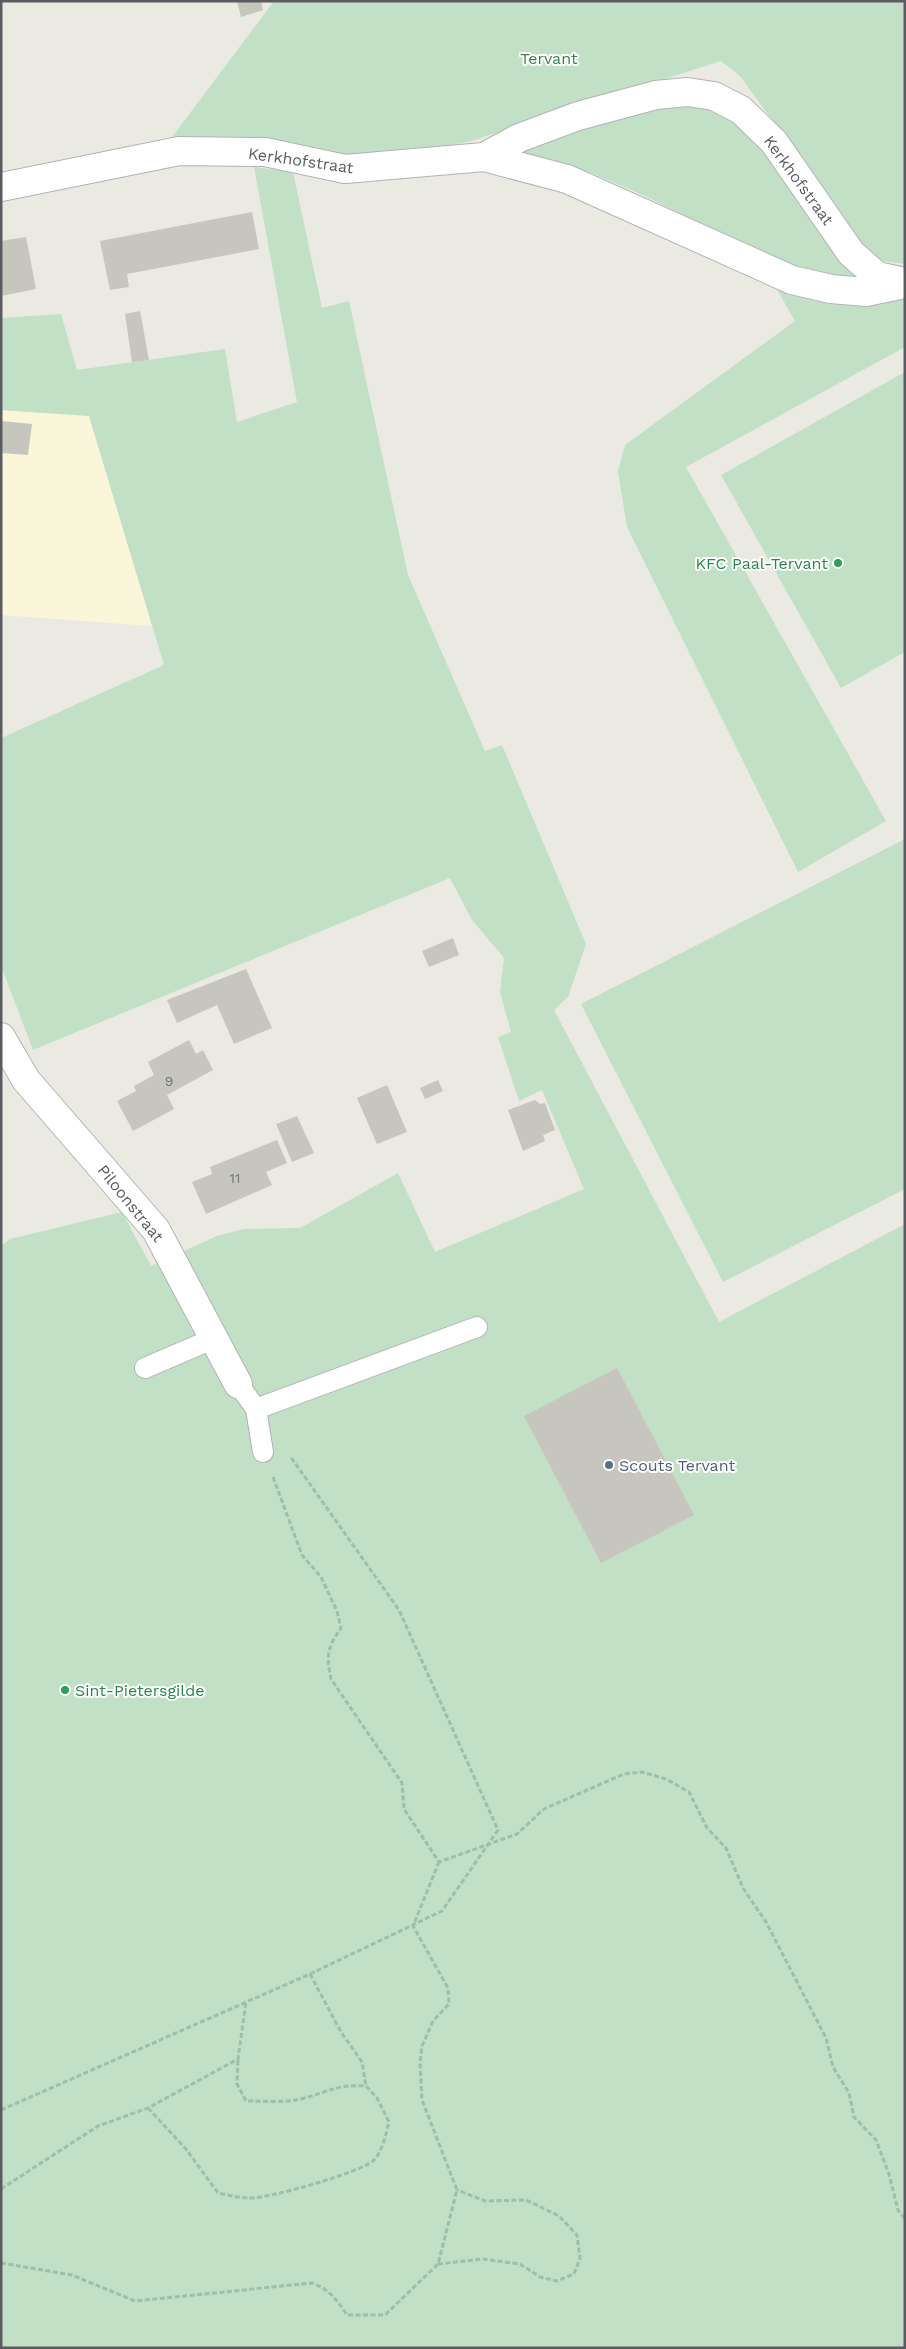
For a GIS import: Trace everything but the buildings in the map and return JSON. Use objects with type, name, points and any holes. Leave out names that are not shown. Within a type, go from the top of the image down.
[{"type":"street","name":"Kerkhofstraat","points":[[484,157],[519,138],[578,116],[656,95],[686,92],[714,96],[741,110],[774,142],[851,253],[877,276],[905,283]]},
{"type":"street","name":"Kerkhofstraat","points":[[1,187],[179,151],[265,152],[345,169],[484,157],[567,179],[792,280],[831,289],[866,292],[905,283]]},
{"type":"street","name":"Piloonstraat","points":[[1,1037],[26,1080],[156,1230],[238,1384]]},
{"type":"lane","points":[[256,1408],[477,1327]]},
{"type":"lane","points":[[145,1368],[215,1338]]},
{"type":"lane","points":[[238,1384],[256,1408],[263,1452]]},
{"type":"path","points":[[1,2110],[310,1974],[442,1911],[498,1830],[399,1610],[285,1449]]},
{"type":"path","points":[[263,1452],[302,1555],[321,1577],[337,1611],[341,1628],[330,1645],[327,1660],[331,1680],[402,1784],[404,1809],[439,1862]]},
{"type":"path","points":[[414,1926],[439,1862],[516,1834],[544,1809],[624,1774],[642,1772],[666,1779],[689,1792],[707,1828],[726,1848],[743,1888],[766,1922],[826,2038],[833,2067],[849,2093],[854,2117],[876,2140],[889,2174],[898,2210],[905,2219]]},
{"type":"path","points":[[1,2263],[72,2275],[135,2301],[312,2282],[322,2286],[336,2298],[347,2314],[385,2314],[438,2264],[457,2190],[422,2100],[420,2064],[422,2046],[433,2021],[449,2004],[448,1988],[414,1926]]},
{"type":"path","points":[[148,2108],[186,2149],[218,2193],[250,2198],[277,2194],[335,2178],[373,2161],[383,2142],[389,2122],[378,2098],[366,2086],[362,2062],[341,2032],[310,1974]]},
{"type":"path","points":[[246,2002],[238,2059],[237,2084],[246,2101],[292,2100],[345,2085],[366,2086]]},
{"type":"path","points":[[1,2189],[98,2126],[148,2108],[238,2059]]},
{"type":"path","points":[[438,2264],[483,2258],[520,2264],[540,2277],[557,2281],[574,2274],[580,2258],[577,2235],[559,2216],[526,2200],[485,2201],[457,2190]]},
{"type":"shaded area","points":[[1,410],[89,416],[152,626],[1,615]]},
{"type":"green space","name":"Tervant","points":[[274,1],[905,1],[905,264],[877,260],[854,238],[813,176],[740,76],[721,61],[471,141],[431,150],[350,156],[309,150],[169,141]]},
{"type":"green space","points":[[667,94],[740,118],[858,276],[853,281],[784,265],[647,197],[592,173],[509,147]]},
{"type":"green space","points":[[254,167],[293,172],[322,308],[349,301],[408,575],[485,751],[502,745],[586,944],[568,997],[554,1010],[719,1322],[905,1224],[905,2348],[1,2348],[1,1246],[10,1239],[122,1212],[151,1266],[217,1236],[244,1229],[300,1228],[398,1173],[435,1252],[584,1189],[542,1090],[519,1101],[498,1037],[511,1032],[500,992],[504,958],[472,920],[450,878],[33,1050],[1,966],[1,738],[164,665],[89,416],[1,410],[1,318],[61,314],[77,370],[225,349],[237,422],[297,402]]},
{"type":"green space","points":[[776,288],[824,299],[856,303],[889,302],[905,299],[905,347],[686,467],[886,821],[798,872],[627,527],[618,471],[625,445],[795,321]]},
{"type":"green space","name":"KFC Paal-Tervant","points":[[905,372],[905,652],[841,688],[721,475]]},
{"type":"green space","points":[[905,839],[905,1189],[723,1282],[581,1004]]},
{"type":"place","name":"KFC Paal-Tervant","points":[[838,563]]},
{"type":"place","name":"Scouts Tervant","points":[[609,1465]]},
{"type":"place","name":"Sint-Pietersgilde","points":[[65,1690]]}]
